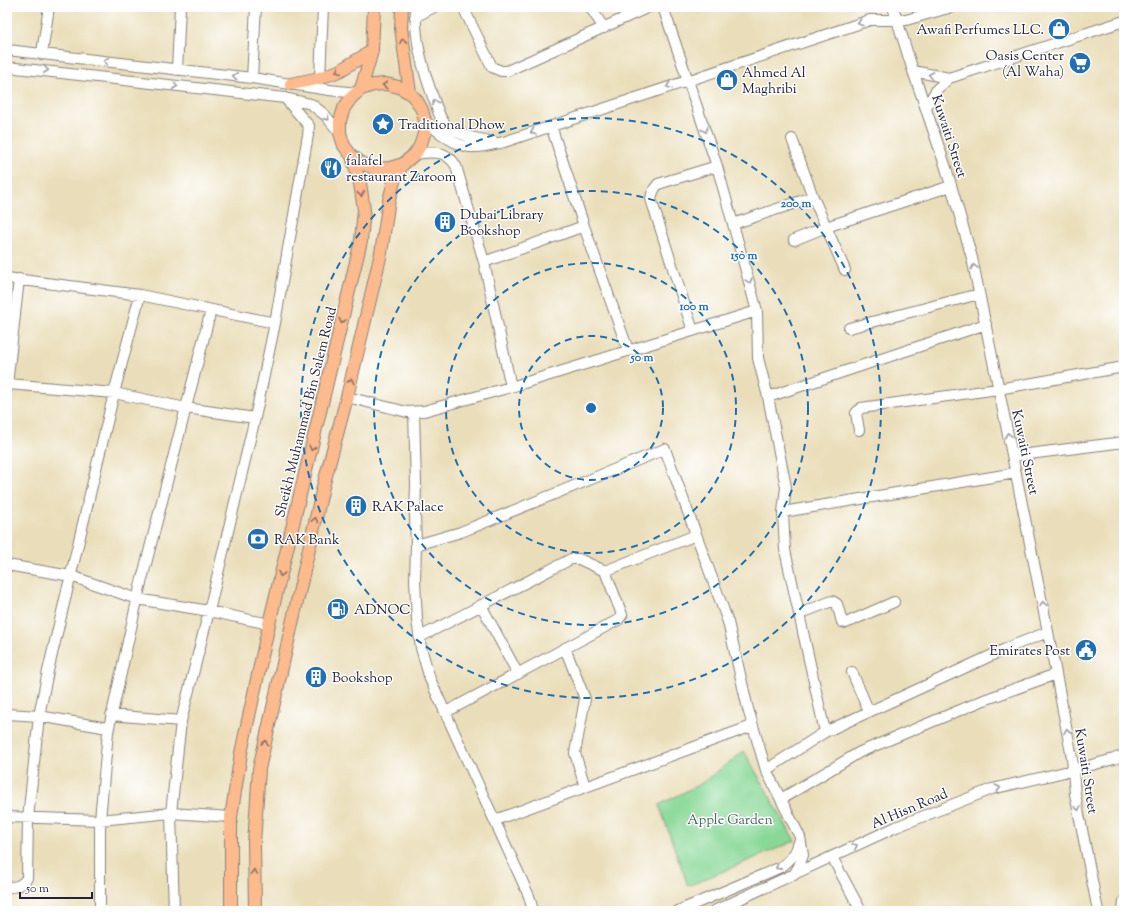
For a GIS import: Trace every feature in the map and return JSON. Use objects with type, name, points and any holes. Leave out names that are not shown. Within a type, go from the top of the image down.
[{"type":"main road","points":[[359,91],[372,51],[374,7]]},
{"type":"main road","points":[[402,7],[401,28],[410,93]]},
{"type":"main road","points":[[291,84],[320,78],[339,71],[372,51]]},
{"type":"main road","points":[[255,911],[254,843],[259,769],[323,487],[347,397],[381,253],[389,200],[395,178],[403,164],[415,154],[420,146],[424,134],[425,121],[422,110],[410,93],[399,87],[386,84],[373,85],[359,91],[351,98],[344,108],[340,121],[340,133],[344,146],[352,156],[363,164],[376,169],[390,168],[403,164]]},
{"type":"main road","name":"Sheikh Muhammad Bin Salem Road","points":[[231,911],[232,817],[241,752],[269,624],[362,241],[364,210],[360,183],[352,156]]},
{"type":"street","points":[[42,53],[49,7]]},
{"type":"street","points":[[177,70],[180,7]]},
{"type":"street","points":[[252,78],[256,7]]},
{"type":"street","points":[[320,78],[323,7]]},
{"type":"street","points":[[434,7],[416,12],[417,34],[424,73],[442,120],[450,128],[465,136],[498,143]]},
{"type":"street","points":[[463,7],[492,67],[502,71],[507,71],[648,7]]},
{"type":"street","points":[[590,7],[604,28]]},
{"type":"street","points":[[663,7],[717,166],[757,311],[758,358],[768,397],[786,487],[783,512],[785,550],[825,732]]},
{"type":"street","name":"Kuwaiti Street","points":[[893,7],[951,186],[972,258],[1048,632],[1072,758],[1075,794],[1098,911]]},
{"type":"street","points":[[425,121],[450,140],[470,147],[498,143],[870,20],[879,19],[898,21],[952,7]]},
{"type":"street","points":[[926,107],[937,89],[949,78],[1124,20]]},
{"type":"street","points":[[7,50],[252,78],[329,90],[359,91]]},
{"type":"street","points":[[7,67],[285,98],[312,104],[325,115],[340,133]]},
{"type":"street","points":[[913,71],[949,78]]},
{"type":"street","points":[[174,911],[171,813],[181,721],[209,612],[255,418],[275,323],[309,126],[285,98]]},
{"type":"street","points":[[551,126],[584,226],[628,350]]},
{"type":"street","points":[[792,139],[813,196],[845,270]]},
{"type":"street","points":[[415,154],[442,152],[450,157],[458,171],[484,262],[512,387]]},
{"type":"street","points":[[693,330],[651,199],[654,188],[658,184],[717,166]]},
{"type":"street","points":[[794,240],[826,227],[951,186]]},
{"type":"street","points":[[733,224],[813,196]]},
{"type":"street","points":[[484,262],[584,226]]},
{"type":"street","points":[[7,278],[140,295],[275,323]]},
{"type":"street","points":[[19,280],[7,385],[114,393],[186,408],[255,418]]},
{"type":"street","points":[[849,328],[980,294]]},
{"type":"street","points":[[7,887],[20,885],[26,878],[28,818],[39,716],[48,671],[114,393],[140,295]]},
{"type":"street","points":[[100,911],[100,820],[108,728],[137,599],[211,310]]},
{"type":"street","points":[[347,397],[414,412],[424,411],[512,387],[757,311]]},
{"type":"street","points":[[768,397],[986,324]]},
{"type":"street","points":[[859,430],[856,415],[857,411],[861,408],[998,389],[1124,367]]},
{"type":"street","points":[[414,412],[416,485],[415,581],[417,620],[421,648],[430,679],[495,820],[529,896],[534,911]]},
{"type":"street","points":[[1013,456],[1124,442]]},
{"type":"street","points":[[416,545],[461,532],[665,450],[728,622],[752,726],[766,770],[800,837],[803,855],[794,875]]},
{"type":"street","points":[[783,512],[1016,473]]},
{"type":"street","points":[[605,571],[696,535]]},
{"type":"street","points":[[420,637],[571,559],[579,559],[605,571],[622,615],[618,620],[446,712]]},
{"type":"street","points":[[7,565],[71,576],[137,599],[269,624]]},
{"type":"street","points":[[799,614],[832,601],[837,604],[842,621],[846,623],[894,602]]},
{"type":"street","points":[[481,605],[518,674]]},
{"type":"street","points":[[766,770],[825,732],[1012,646],[1048,632]]},
{"type":"street","points":[[565,648],[585,699],[575,753],[585,787]]},
{"type":"street","points":[[852,672],[869,712]]},
{"type":"street","points":[[781,799],[860,752],[984,700],[1056,674]]},
{"type":"street","points":[[7,714],[39,716],[108,728]]},
{"type":"street","points":[[111,715],[181,721]]},
{"type":"street","points":[[495,820],[752,726]]},
{"type":"street","name":"Al Hisn Road","points":[[714,911],[731,908],[794,875],[896,827],[992,789],[1073,770],[1124,755]]},
{"type":"street","points":[[7,817],[100,820],[171,813],[232,817]]},
{"type":"street","points":[[678,911],[781,867],[789,861],[795,852],[800,837]]},
{"type":"street","points":[[832,857],[861,911]]},
{"type":"street","points":[[529,896],[541,911]]},
{"type":"street","points":[[1123,911],[1124,901]]},
{"type":"green space","name":"Apple Garden","points":[[744,751],[795,841],[688,886],[659,805],[702,783]]},
{"type":"place","name":"Awafi Perfumes LLC.","points":[[1059,29]]},
{"type":"place","name":"Oasis Center (Al Waha)","points":[[1080,63]]},
{"type":"place","name":"Ahmed Al Maghribi","points":[[727,80]]},
{"type":"place","name":"Traditional Dhow","points":[[383,124]]},
{"type":"place","name":"falafel restaurant Zaroom","points":[[331,168]]},
{"type":"place","name":"Dubai Library Bookshop","points":[[445,222]]},
{"type":"place","name":"RAK Palace","points":[[356,506]]},
{"type":"place","name":"RAK Bank","points":[[258,539]]},
{"type":"place","name":"ADNOC","points":[[338,609]]},
{"type":"place","name":"Emirates Post","points":[[1086,650]]},
{"type":"place","name":"Bookshop","points":[[316,677]]}]
